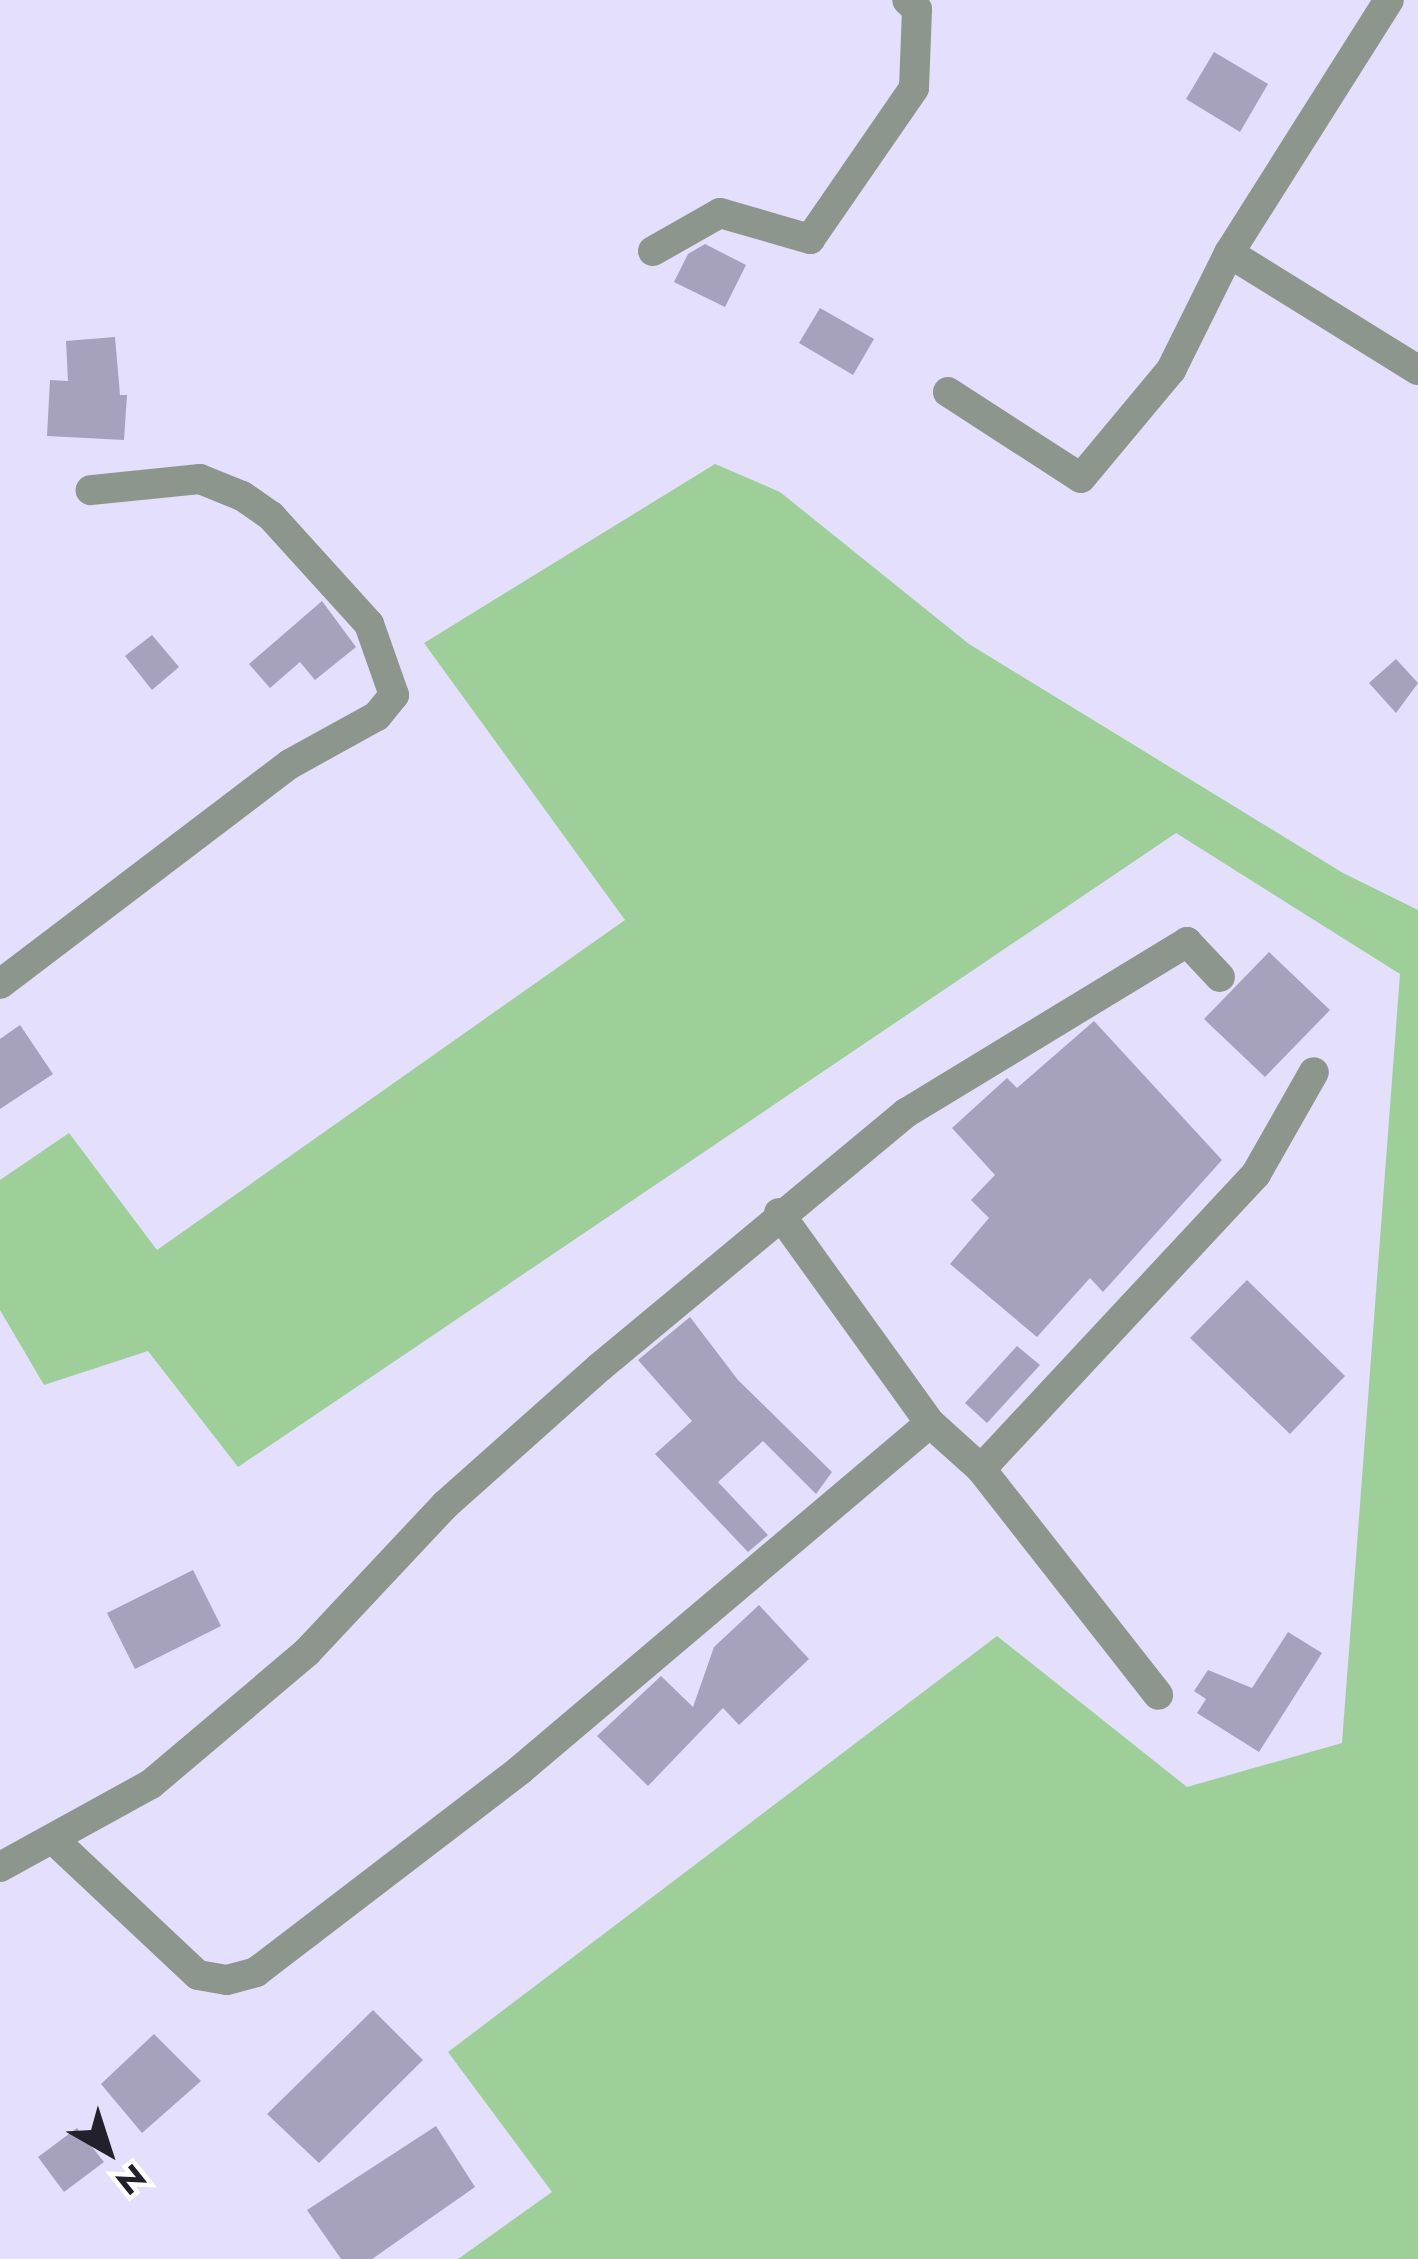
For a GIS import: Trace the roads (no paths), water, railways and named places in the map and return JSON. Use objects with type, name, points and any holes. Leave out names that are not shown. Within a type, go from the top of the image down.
[{"type":"street","points":[[948,392],[1081,478],[1171,370],[1229,253],[1389,0]]},
{"type":"street","points":[[1400,0],[1418,12]]},
{"type":"street","points":[[652,250],[721,213],[810,239],[914,88],[919,3]]},
{"type":"street","points":[[1229,253],[1418,370]]},
{"type":"street","points":[[0,984],[290,764],[377,716],[394,695],[368,624],[271,516],[242,496],[200,479],[91,490]]},
{"type":"street","points":[[0,1867],[151,1784],[307,1652],[445,1505],[779,1213],[906,1113],[1187,942],[1220,977]]},
{"type":"street","points":[[981,1469],[1256,1174],[1314,1072]]},
{"type":"street","points":[[779,1213],[930,1423],[981,1469],[1158,1695]]},
{"type":"street","points":[[54,1840],[198,1975],[227,1980],[256,1972],[520,1770],[930,1423]]}]
